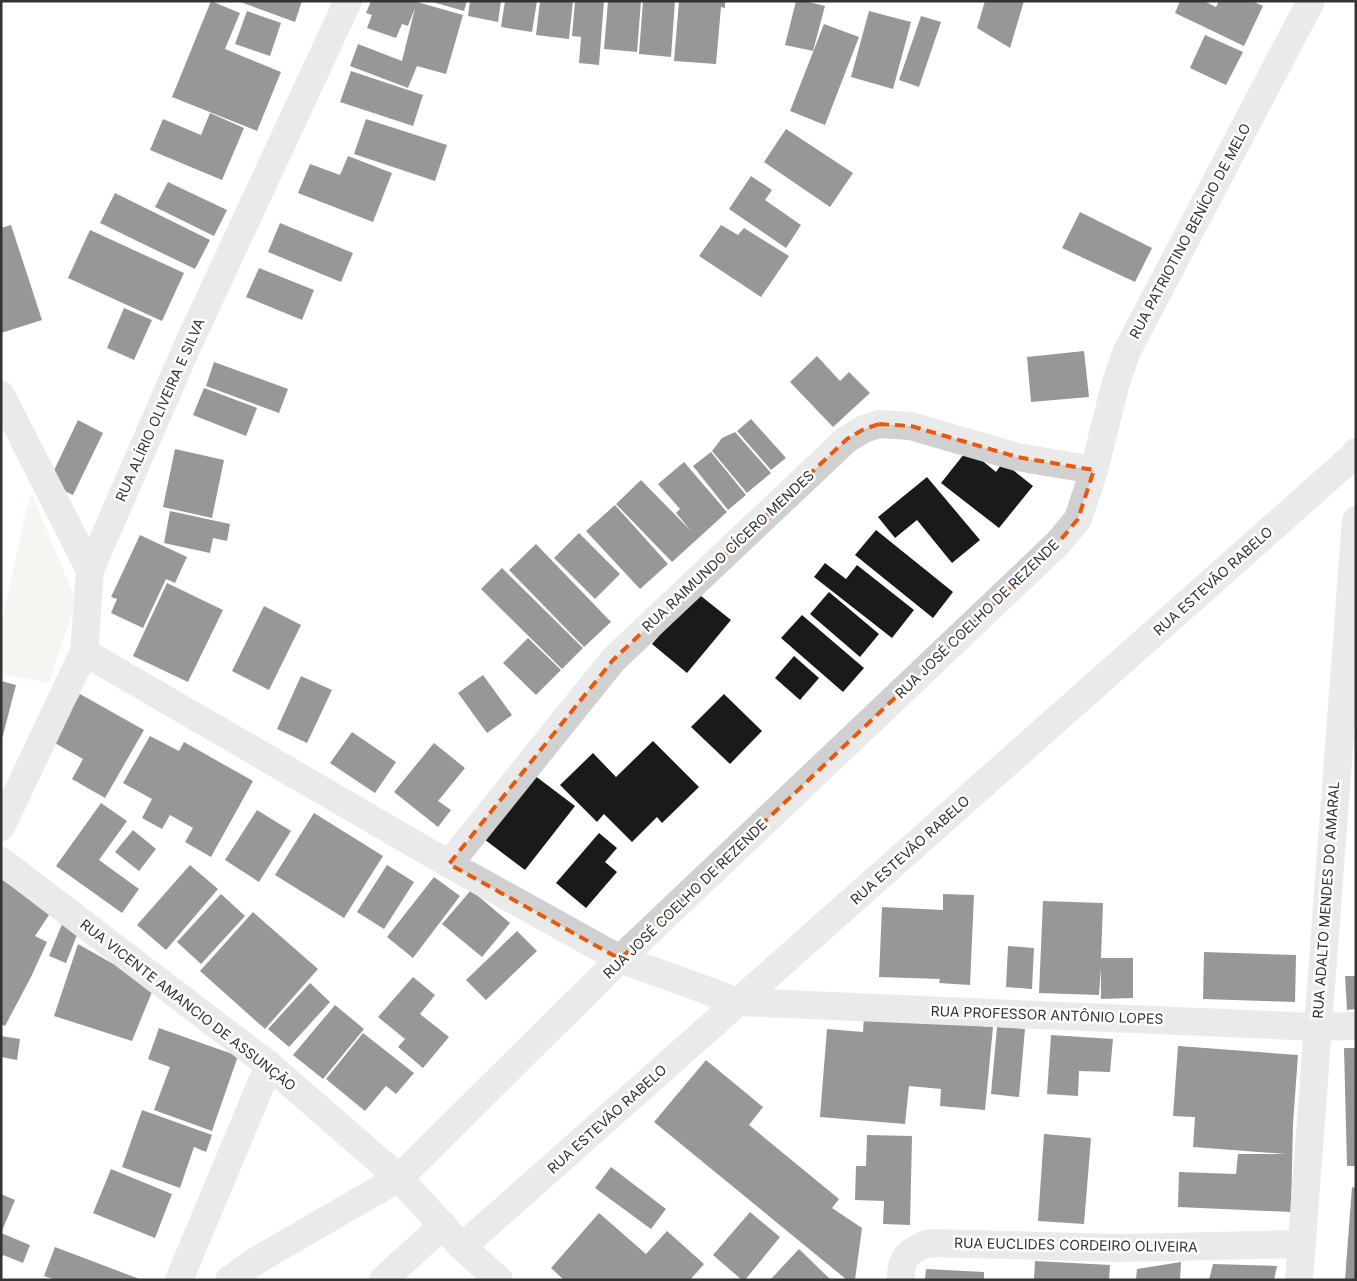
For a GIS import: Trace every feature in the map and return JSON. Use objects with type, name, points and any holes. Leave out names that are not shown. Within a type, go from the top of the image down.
[{"type":"street","name":"RUA ALÍRIO OLIVEIRA E SILVA","points":[[1,827],[84,652],[90,570],[187,347],[348,1]]},
{"type":"street","name":"RUA PATRIOTINO BENÍCIO DE MELO","points":[[1094,470],[1116,382],[1127,351],[1311,1]]},
{"type":"street","points":[[1,395],[90,570]]},
{"type":"street","name":"RUA RAIMUNDO CÍCERO MENDES","points":[[449,864],[613,660],[846,439],[864,429],[879,424],[911,426],[1017,457],[1094,470]]},
{"type":"street","name":"RUA ESTEVÃO RABELO","points":[[462,1247],[1354,457]]},
{"type":"street","name":"RUA JOSÉ COELHO DE REZENDE","points":[[229,1280],[259,1260],[399,1178],[620,959],[1058,542],[1078,519],[1094,470]]},
{"type":"street","name":"RUA ADALTO MENDES DO AMARAL","points":[[1298,1280],[1356,520]]},
{"type":"street","name":"RUA PROFESSOR ANTÔNIO LOPES","points":[[84,652],[449,864],[620,959],[738,1002],[1317,1027],[1356,1026]]},
{"type":"street","name":"RUA VICENTE AMANCIO DE ASSUNÇÃO","points":[[1,861],[269,1065],[399,1178],[462,1247],[499,1280]]},
{"type":"street","points":[[180,1280],[269,1065]]},
{"type":"street","points":[[384,1280],[443,1226]]},
{"type":"street","name":"RUA EUCLIDES CORDEIRO OLIVEIRA","points":[[901,1278],[902,1262],[907,1255],[913,1250],[929,1243],[1118,1248],[1301,1244]]},
{"type":"highlighted area","points":[[879,424],[911,426],[1017,457],[1094,470],[1078,519],[1058,543],[620,959],[449,864],[613,660],[847,439],[864,429]]},
{"type":"shaded area","points":[[32,494],[76,601],[49,683],[1,674],[1,624],[29,499]]},
{"type":"building","points":[[211,1],[240,13],[225,49],[281,72],[257,131],[172,97]]},
{"type":"building","points":[[238,1],[302,1],[295,22]]},
{"type":"building","points":[[371,1],[417,1],[463,15],[446,74],[417,66],[408,88],[350,66],[358,44],[402,61],[415,8],[408,26],[402,24],[396,38],[367,28],[372,15],[366,13]]},
{"type":"building","points":[[429,1],[467,1],[464,11]]},
{"type":"building","points":[[470,1],[501,1],[498,22],[468,16]]},
{"type":"building","points":[[505,1],[537,1],[532,32],[501,27]]},
{"type":"building","points":[[540,1],[573,1],[569,39],[536,35]]},
{"type":"building","points":[[575,1],[604,1],[599,65],[579,63],[581,37],[572,36]]},
{"type":"building","points":[[608,1],[641,1],[637,52],[604,49]]},
{"type":"building","points":[[643,1],[675,1],[671,57],[639,54]]},
{"type":"building","points":[[679,1],[725,1],[725,8],[721,7],[716,64],[674,61]]},
{"type":"building","points":[[796,1],[805,1],[825,6],[813,51],[785,45]]},
{"type":"building","points":[[985,1],[1024,1],[1010,48],[977,28]]},
{"type":"building","points":[[1180,1],[1204,1],[1216,7],[1219,1],[1252,1],[1263,6],[1244,46],[1175,13]]},
{"type":"building","points":[[247,11],[281,23],[270,56],[235,44]]},
{"type":"building","points":[[869,11],[911,22],[893,89],[851,77]]},
{"type":"building","points":[[921,16],[941,22],[919,87],[899,80]]},
{"type":"building","points":[[824,24],[859,37],[825,125],[790,111]]},
{"type":"building","points":[[1205,35],[1243,52],[1226,85],[1190,68]]},
{"type":"building","points":[[351,71],[423,95],[413,126],[340,102]]},
{"type":"building","points":[[210,113],[244,128],[222,180],[150,150],[163,119],[201,135]]},
{"type":"building","points":[[366,119],[447,145],[435,181],[354,154]]},
{"type":"building","points":[[786,129],[853,173],[830,207],[764,162]]},
{"type":"building","points":[[348,156],[392,173],[373,222],[298,193],[310,164],[340,175]]},
{"type":"building","points":[[751,176],[772,190],[765,200],[801,225],[786,248],[729,209]]},
{"type":"building","points":[[168,182],[227,210],[214,236],[155,207]]},
{"type":"building","points":[[115,193],[210,240],[195,269],[100,223]]},
{"type":"building","points":[[1080,212],[1152,248],[1135,282],[1062,248]]},
{"type":"building","points":[[280,223],[353,253],[341,282],[268,252]]},
{"type":"building","points":[[11,225],[42,320],[1,333],[1,228]]},
{"type":"building","points":[[721,225],[738,235],[744,228],[789,256],[761,297],[699,256]]},
{"type":"building","points":[[90,230],[184,273],[162,321],[68,278]]},
{"type":"building","points":[[259,268],[314,290],[302,320],[246,297]]},
{"type":"building","points":[[124,308],[152,320],[134,360],[107,348]]},
{"type":"building","points":[[1084,351],[1089,397],[1031,402],[1027,357]]},
{"type":"building","points":[[817,356],[840,381],[849,372],[870,393],[833,427],[790,382]]},
{"type":"building","points":[[214,362],[288,389],[279,413],[206,386]]},
{"type":"building","points":[[204,388],[257,408],[246,436],[193,415]]},
{"type":"building","points":[[751,419],[786,458],[771,470],[737,431]]},
{"type":"building","points":[[78,420],[103,433],[73,495],[48,483]]},
{"type":"building","points":[[735,432],[771,473],[747,493],[712,451],[722,438]]},
{"type":"building","points":[[175,449],[224,460],[212,518],[163,507]]},
{"type":"building","points":[[968,449],[996,472],[1003,462],[1033,486],[999,528],[941,483]]},
{"type":"building","points":[[711,452],[746,495],[728,510],[693,466]]},
{"type":"building","points":[[684,462],[727,512],[672,562],[616,504],[641,480],[691,531],[676,513],[680,509],[658,484]]},
{"type":"building","points":[[927,477],[980,540],[952,563],[917,520],[895,538],[878,517]]},
{"type":"building","points":[[615,505],[668,564],[640,589],[586,531]]},
{"type":"building","points":[[170,511],[230,524],[227,541],[213,538],[210,553],[164,543]]},
{"type":"building","points":[[876,530],[953,592],[933,618],[855,555]]},
{"type":"building","points":[[579,533],[620,574],[595,599],[554,558]]},
{"type":"building","points":[[140,535],[187,557],[175,583],[166,579],[143,628],[111,613],[117,599],[111,597]]},
{"type":"building","points":[[536,544],[611,622],[584,647],[509,570]]},
{"type":"building","points":[[825,563],[846,579],[857,565],[914,610],[892,638],[814,577]]},
{"type":"building","points":[[502,568],[583,648],[562,669],[481,589]]},
{"type":"building","points":[[167,583],[223,610],[188,682],[133,656]]},
{"type":"building","points":[[696,592],[731,620],[687,673],[652,644]]},
{"type":"building","points":[[829,592],[879,634],[860,657],[810,614]]},
{"type":"building","points":[[264,606],[301,625],[269,690],[232,671]]},
{"type":"building","points":[[802,615],[864,668],[843,692],[781,638]]},
{"type":"building","points":[[528,638],[561,670],[536,695],[503,663]]},
{"type":"building","points":[[794,656],[819,678],[800,700],[775,678]]},
{"type":"building","points":[[483,675],[512,715],[487,733],[458,693]]},
{"type":"building","points":[[301,676],[332,690],[307,743],[277,729]]},
{"type":"building","points":[[1,681],[16,685],[2,739],[1,739]]},
{"type":"building","points":[[80,694],[144,730],[105,798],[72,779],[83,759],[53,742]]},
{"type":"building","points":[[724,694],[762,731],[730,764],[691,727]]},
{"type":"building","points":[[352,732],[396,762],[375,793],[330,763]]},
{"type":"building","points":[[150,736],[179,751],[184,742],[253,781],[211,857],[185,842],[193,828],[170,815],[162,829],[142,818],[152,799],[123,783]]},
{"type":"building","points":[[653,741],[699,787],[662,823],[657,817],[632,842],[604,814],[597,822],[560,785],[593,753],[616,777]]},
{"type":"building","points":[[434,743],[465,768],[438,801],[451,810],[438,827],[394,792]]},
{"type":"building","points":[[534,775],[575,806],[525,870],[484,839]]},
{"type":"building","points":[[101,803],[127,821],[99,860],[139,889],[122,913],[56,866]]},
{"type":"building","points":[[257,810],[291,831],[259,882],[225,860]]},
{"type":"building","points":[[314,813],[383,856],[344,918],[275,875]]},
{"type":"building","points":[[133,830],[156,849],[139,871],[115,852]]},
{"type":"building","points":[[599,833],[617,848],[605,862],[617,872],[586,908],[556,883]]},
{"type":"building","points":[[190,865],[218,889],[166,950],[137,925]]},
{"type":"building","points":[[387,865],[414,882],[384,929],[357,912]]},
{"type":"building","points":[[434,877],[460,896],[413,958],[387,937]]},
{"type":"building","points":[[1,879],[51,912],[35,936],[47,942],[5,1026],[1,1024]]},
{"type":"building","points":[[471,890],[510,923],[482,957],[442,924]]},
{"type":"building","points":[[221,894],[245,916],[201,964],[177,942]]},
{"type":"building","points":[[943,894],[974,895],[970,985],[939,983],[940,979],[879,977],[882,907],[943,910]]},
{"type":"building","points":[[1043,901],[1103,903],[1101,958],[1133,958],[1133,998],[1101,999],[1101,968],[1099,995],[1039,993]]},
{"type":"building","points":[[253,912],[318,969],[265,1029],[200,971]]},
{"type":"building","points":[[62,924],[79,930],[66,963],[49,956]]},
{"type":"building","points":[[517,931],[537,951],[486,1000],[466,980]]},
{"type":"building","points":[[78,944],[154,987],[132,1041],[54,1016]]},
{"type":"building","points":[[1008,946],[1034,948],[1032,989],[1006,987]]},
{"type":"building","points":[[1204,952],[1296,955],[1295,1002],[1203,999]]},
{"type":"building","points":[[1345,976],[1356,976],[1356,1009],[1347,1010]]},
{"type":"building","points":[[413,977],[435,995],[420,1014],[449,1037],[423,1068],[398,1047],[405,1039],[378,1017]]},
{"type":"building","points":[[310,983],[330,1002],[289,1047],[268,1029]]},
{"type":"building","points":[[335,1005],[364,1029],[323,1079],[293,1055]]},
{"type":"building","points":[[864,1017],[993,1027],[985,1110],[940,1106],[941,1089],[909,1086],[905,1124],[820,1117],[827,1029],[863,1032]]},
{"type":"building","points":[[997,1027],[1025,1029],[1019,1097],[991,1094]]},
{"type":"building","points":[[159,1028],[238,1056],[212,1131],[154,1110],[170,1067],[148,1059]]},
{"type":"building","points":[[363,1033],[414,1073],[396,1094],[386,1086],[365,1111],[326,1079]]},
{"type":"building","points":[[1051,1035],[1113,1039],[1110,1072],[1079,1071],[1078,1096],[1047,1094]]},
{"type":"building","points":[[1,1036],[20,1039],[17,1060],[1,1057]]},
{"type":"building","points":[[1178,1046],[1298,1055],[1293,1124],[1291,1212],[1178,1207],[1179,1172],[1236,1174],[1238,1154],[1286,1154],[1193,1147],[1195,1117],[1173,1116]]},
{"type":"building","points":[[1344,1048],[1356,1048],[1356,1166],[1347,1166]]},
{"type":"building","points":[[706,1060],[763,1107],[749,1125],[839,1199],[832,1208],[862,1228],[855,1280],[847,1280],[654,1122]]},
{"type":"building","points":[[142,1110],[212,1135],[206,1152],[194,1147],[180,1188],[122,1167]]},
{"type":"building","points":[[1044,1134],[1091,1138],[1084,1224],[1038,1221]]},
{"type":"building","points":[[867,1135],[912,1136],[910,1225],[883,1224],[884,1201],[855,1200],[856,1166],[866,1166]]},
{"type":"building","points":[[611,1167],[666,1209],[651,1229],[595,1188]]},
{"type":"building","points":[[111,1169],[172,1194],[155,1238],[93,1213]]},
{"type":"building","points":[[1352,1187],[1356,1188],[1356,1280],[1345,1280]]},
{"type":"building","points":[[1,1194],[15,1200],[1,1233]]},
{"type":"building","points":[[750,1212],[780,1237],[745,1280],[742,1280],[713,1255]]},
{"type":"building","points":[[599,1213],[646,1254],[667,1231],[704,1264],[690,1280],[564,1280],[551,1268]]},
{"type":"building","points":[[1,1233],[30,1245],[23,1263],[3,1255],[1,1260]]},
{"type":"building","points":[[55,1247],[142,1280],[56,1280],[44,1276]]},
{"type":"building","points":[[799,1249],[831,1280],[770,1280]]},
{"type":"building","points":[[1035,1261],[1110,1265],[1109,1280],[1034,1280]]},
{"type":"building","points":[[1181,1262],[1180,1280],[1136,1280],[1137,1269]]},
{"type":"building","points":[[1213,1264],[1277,1266],[1274,1280],[1209,1280]]},
{"type":"building","points":[[926,1269],[984,1272],[984,1280],[925,1280]]}]
